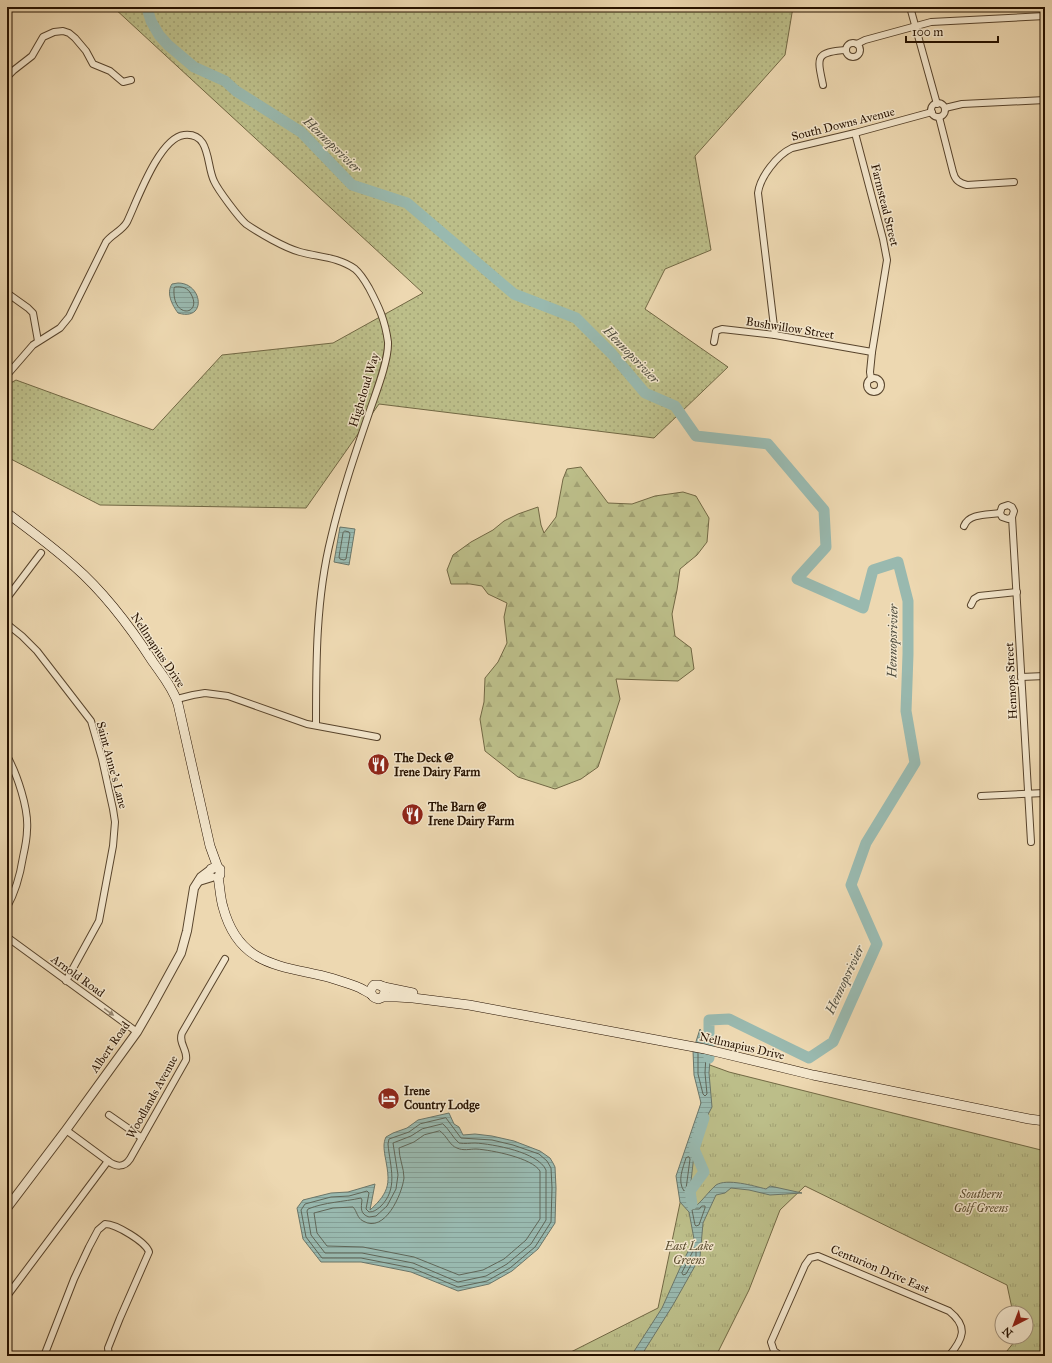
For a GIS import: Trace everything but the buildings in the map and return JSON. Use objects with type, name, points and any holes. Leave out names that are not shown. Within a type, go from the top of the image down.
[{"type":"main road","name":"Nellmapius Drive","points":[[7,513],[61,554],[93,584],[141,644],[177,699],[210,846],[213,873],[225,913],[231,927],[243,945],[256,957],[276,965],[373,989]]},
{"type":"main road","points":[[379,984],[384,987],[386,992],[380,999],[375,998],[373,989],[379,984]]},
{"type":"main road","name":"Nellmapius Drive","points":[[384,987],[433,997],[449,1002]]},
{"type":"main road","name":"Nellmapius Drive","points":[[383,997],[449,1002],[523,1015],[715,1052],[813,1075],[1045,1121]]},
{"type":"main road","name":"Nellmapius Drive","points":[[1029,1119],[1045,1125]]},
{"type":"street","points":[[910,7],[937,104]]},
{"type":"street","points":[[846,50],[850,44],[857,44],[865,40],[932,22],[1045,16]]},
{"type":"street","points":[[7,77],[32,56],[43,37],[62,31],[69,32],[77,40],[95,66],[110,71],[123,82],[131,80]]},
{"type":"street","points":[[846,50],[849,55],[856,56],[860,50],[857,44]]},
{"type":"street","points":[[823,85],[819,63],[820,58],[826,53],[846,50]]},
{"type":"street","points":[[937,104],[942,105],[945,108],[962,104],[1045,100]]},
{"type":"street","points":[[937,104],[933,106],[932,112],[934,116],[940,117]]},
{"type":"street","points":[[940,117],[944,114],[945,108]]},
{"type":"street","name":"South Downs Avenue","points":[[775,335],[759,206],[758,193],[761,181],[778,159],[789,149],[932,112]]},
{"type":"street","points":[[940,117],[953,172],[957,181],[967,185],[1014,182]]},
{"type":"street","name":"Farmstead Street","points":[[855,133],[883,239],[887,260],[872,352],[870,372],[871,378]]},
{"type":"street","name":"Highcloud Way","points":[[7,375],[38,341],[56,330],[69,318],[107,240],[124,227],[127,222],[153,165],[173,141],[184,135],[196,137],[204,144],[214,180],[243,221],[256,230],[295,250],[325,256],[352,267],[362,276],[382,312],[388,345],[381,378],[347,479],[323,574],[318,621],[316,725]]},
{"type":"street","points":[[7,293],[33,313],[38,341]]},
{"type":"street","name":"Bushwillow Street","points":[[714,342],[716,331],[722,329],[775,335],[872,352]]},
{"type":"street","points":[[1008,505],[1012,507],[1014,511],[1012,517],[1008,519],[1004,519],[1000,513],[1002,507],[1008,505]]},
{"type":"street","points":[[964,526],[966,521],[971,518],[1000,513]]},
{"type":"street","name":"Hennops Street","points":[[1012,517],[1031,842]]},
{"type":"street","points":[[7,598],[41,553]]},
{"type":"street","points":[[971,605],[974,599],[979,596],[1016,592]]},
{"type":"street","name":"Saint Anne's Lane","points":[[7,624],[37,651],[91,721],[102,759],[113,809],[115,822],[113,846],[99,921],[66,981]]},
{"type":"street","points":[[1021,677],[1045,676]]},
{"type":"street","points":[[177,699],[205,693],[228,696],[307,724],[377,737]]},
{"type":"street","points":[[7,756],[16,774],[26,813],[28,829],[20,877],[14,894],[7,907]]},
{"type":"street","points":[[981,796],[1045,793]]},
{"type":"street","name":"Albert Road","points":[[7,1208],[137,1032],[181,953],[187,931],[192,897],[197,883],[213,873]]},
{"type":"street","name":"Arnold Road","points":[[7,937],[137,1032]]},
{"type":"street","name":"Woodlands Avenue","points":[[108,1161],[118,1166],[125,1164],[130,1159],[186,1060],[186,1052],[180,1039],[182,1032],[225,959]]},
{"type":"street","points":[[109,1115],[142,1138]]},
{"type":"street","points":[[7,1296],[108,1161],[66,1130]]},
{"type":"street","points":[[44,1356],[74,1279],[98,1230],[105,1224],[114,1226],[126,1232],[145,1246],[149,1252],[110,1344],[109,1356]]},
{"type":"street","name":"Centurion Drive East","points":[[781,1356],[773,1348],[771,1342],[805,1265],[810,1258],[818,1256],[946,1309],[954,1315],[962,1329],[962,1337],[958,1346],[949,1356]]},
{"type":"green space","points":[[113,7],[793,7],[785,55],[695,156],[711,250],[665,269],[645,309],[728,367],[654,438],[379,404],[306,508],[100,505],[7,457],[7,385],[16,380],[153,430],[222,355],[333,343],[423,293]]},
{"type":"green space","points":[[581,467],[608,503],[632,504],[655,496],[683,492],[696,496],[709,518],[707,542],[697,555],[680,569],[672,614],[675,636],[691,648],[694,669],[678,681],[616,679],[620,699],[598,767],[581,779],[555,789],[518,777],[485,751],[480,719],[484,702],[485,678],[498,662],[507,643],[504,617],[507,603],[488,594],[482,586],[470,584],[451,584],[447,570],[453,555],[471,542],[493,530],[504,521],[518,514],[538,507],[544,533],[556,517],[563,479],[567,469]]},
{"type":"green space","name":"Southern Golf Greens","points":[[707,1064],[729,1072],[1045,1151],[1045,1356],[1003,1356],[1012,1345],[1034,1345],[1034,1305],[1011,1305],[1007,1285],[805,1186],[780,1210],[749,1290],[716,1356],[563,1356],[658,1308],[701,1103]]},
{"type":"water","points":[[178,283],[193,289],[197,295],[197,307],[194,312],[187,314],[178,313],[170,299],[170,288],[172,284]]},
{"type":"water","points":[[340,527],[355,529],[349,565],[334,562]]},
{"type":"water","points":[[700,1029],[711,1047],[709,1073],[712,1107],[702,1126],[695,1146],[690,1190],[696,1206],[716,1185],[727,1182],[741,1183],[766,1189],[770,1186],[802,1193],[770,1195],[749,1190],[731,1188],[725,1193],[716,1195],[703,1223],[700,1257],[673,1305],[641,1356],[631,1356],[662,1308],[694,1239],[689,1212],[680,1202],[676,1176],[701,1103],[694,1075],[693,1051]]},
{"type":"water","points":[[449,1113],[454,1124],[459,1127],[463,1135],[475,1134],[492,1136],[514,1141],[540,1151],[550,1158],[555,1167],[555,1223],[538,1249],[512,1271],[489,1284],[458,1291],[411,1272],[361,1262],[321,1262],[303,1239],[297,1208],[303,1200],[331,1193],[348,1192],[375,1184],[370,1210],[382,1197],[387,1186],[388,1173],[384,1146],[386,1137],[407,1128],[418,1120]]},
{"type":"waterway","name":"Hennopsrivier","points":[[149,7],[147,8],[151,21],[159,35],[168,45],[194,67],[225,81],[236,91],[301,132],[352,185],[407,203],[514,294],[576,318],[612,354],[645,393],[675,406],[696,436],[768,444],[824,510],[826,547],[797,579],[863,608],[873,570],[898,562],[908,601],[906,711],[915,763],[866,843],[851,885],[877,944],[833,1042],[809,1058],[729,1019],[709,1020],[709,1058]]},
{"type":"waterway","name":"Hennopsrivier","points":[[692,1204],[690,1191],[704,1172],[694,1149],[704,1118]]},
{"type":"place","name":"The Deck @ Irene Dairy Farm","points":[[378,765]]},
{"type":"place","name":"The Barn @ Irene Dairy Farm","points":[[412,814]]},
{"type":"place","name":"Irene Country Lodge","points":[[388,1098]]},
{"type":"park label","name":"East Lake Greens","points":[[689,1253]]}]
